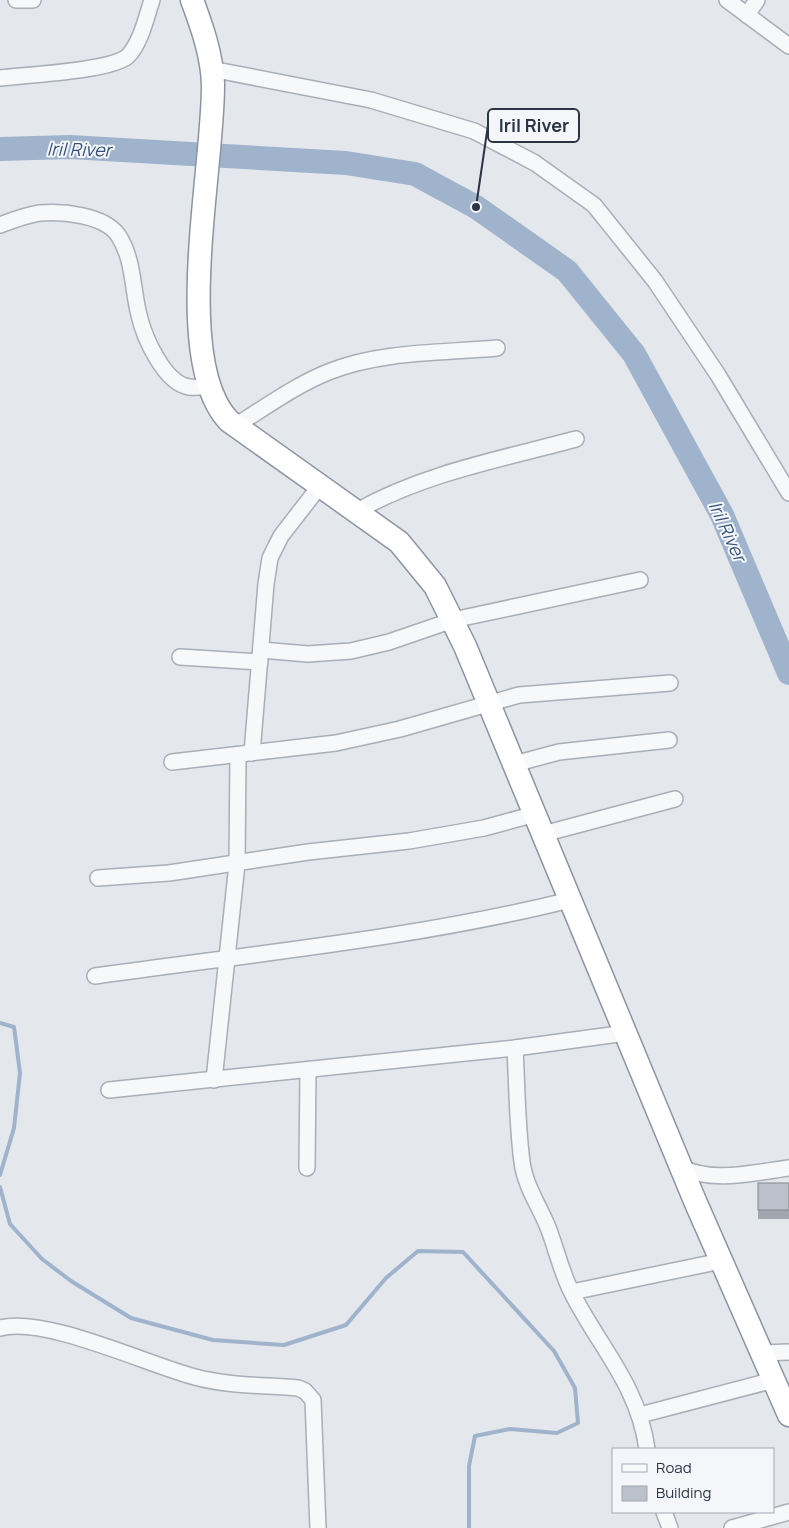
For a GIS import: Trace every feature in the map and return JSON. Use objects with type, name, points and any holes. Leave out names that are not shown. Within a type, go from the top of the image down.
[{"type":"highway","points":[[192,0],[207,45],[212,76],[199,317],[208,386],[221,413],[235,426],[399,542],[435,586],[453,620],[681,1167],[789,1415]]},
{"type":"street","points":[[16,0],[33,0]]},
{"type":"street","points":[[0,78],[108,65],[126,58],[134,48],[152,0]]},
{"type":"street","points":[[727,0],[789,46]]},
{"type":"street","points":[[747,15],[757,0]]},
{"type":"street","points":[[212,76],[371,100],[474,131],[535,163],[594,205],[655,281],[718,374],[789,493]]},
{"type":"street","points":[[0,225],[41,213],[82,215],[102,222],[117,234],[126,253],[134,277],[139,315],[149,342],[167,374],[188,387],[208,386]]},
{"type":"street","points":[[235,426],[305,384],[330,371],[351,364],[398,356],[497,348]]},
{"type":"street","points":[[357,511],[391,492],[421,482],[576,439]]},
{"type":"street","points":[[214,1080],[245,754],[260,656],[270,558],[281,536],[319,487]]},
{"type":"street","points":[[180,657],[260,656],[351,651],[389,642],[453,620],[640,580]]},
{"type":"street","points":[[172,762],[336,743],[400,729],[488,702],[519,695],[670,682]]},
{"type":"street","points":[[514,764],[559,752],[669,740]]},
{"type":"street","points":[[98,878],[169,873],[308,852],[409,842],[484,828],[539,824],[675,799]]},
{"type":"street","points":[[95,976],[410,932],[528,910],[570,900]]},
{"type":"street","points":[[109,1090],[515,1048],[626,1033]]},
{"type":"street","points":[[515,1048],[522,1163],[527,1183],[547,1225],[572,1292],[629,1387],[640,1416],[647,1448]]},
{"type":"street","points":[[307,1168],[308,1070]]},
{"type":"street","points":[[681,1167],[694,1174],[718,1176],[789,1168]]},
{"type":"street","points":[[572,1292],[721,1261]]},
{"type":"street","points":[[0,1328],[12,1325],[48,1329],[196,1378],[229,1383],[298,1388],[305,1391],[313,1400],[318,1528]]},
{"type":"street","points":[[762,1353],[789,1352]]},
{"type":"street","points":[[640,1416],[774,1380]]},
{"type":"street","points":[[732,1528],[789,1512]]},
{"type":"street","points":[[664,1513],[670,1528]]},
{"type":"building","points":[[758,1183],[789,1183],[789,1210],[758,1210]]},
{"type":"waterway","name":"Iril River","points":[[0,149],[70,147],[346,163],[415,174],[476,207],[567,271],[634,354],[722,515],[789,673]]},
{"type":"waterway","points":[[0,1023],[14,1027],[20,1073],[14,1128],[0,1175]]},
{"type":"waterway","points":[[0,1187],[10,1224],[42,1259],[71,1281],[131,1318],[213,1340],[284,1345],[346,1325],[386,1278],[418,1251],[463,1252],[554,1351],[575,1388],[578,1423],[557,1433],[510,1429],[475,1436],[469,1466],[469,1528]]},
{"type":"place","name":"Iril River","points":[[476,207]]}]
